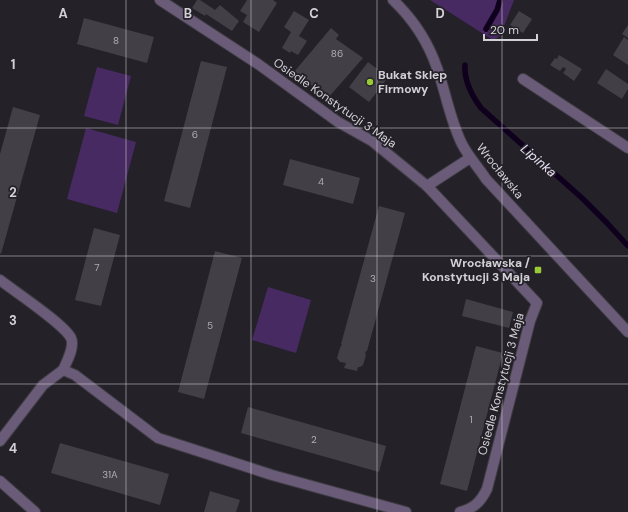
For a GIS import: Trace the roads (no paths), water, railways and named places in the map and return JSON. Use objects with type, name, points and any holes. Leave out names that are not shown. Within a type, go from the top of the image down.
[{"type":"street","name":"Osiedle Konstytucji 3 Maja","points":[[160,0],[258,64],[338,122],[372,141],[427,186],[537,303],[530,321],[487,490],[481,501],[469,509],[460,512]]},
{"type":"street","name":"Wrocławska","points":[[393,0],[402,8],[430,49],[453,123],[470,158],[491,184],[628,332]]},
{"type":"street","points":[[523,79],[628,148]]},
{"type":"street","points":[[427,186],[470,158]]},
{"type":"street","points":[[0,280],[62,327],[71,338],[72,349],[63,370],[43,385],[0,441]]},
{"type":"street","points":[[63,370],[75,375],[158,438],[272,475],[406,512]]},
{"type":"street","points":[[0,482],[35,512]]},
{"type":"waterway","name":"Lipinka","points":[[486,29],[497,10],[500,0]]},
{"type":"waterway","name":"Lipinka","points":[[465,65],[469,88],[481,108],[582,198],[628,246]]},
{"type":"place","name":"Bukat Sklep Firmowy","points":[[370,82]]},
{"type":"place","name":"Wrocławska / Konstytucji 3 Maja","points":[[538,270]]}]
